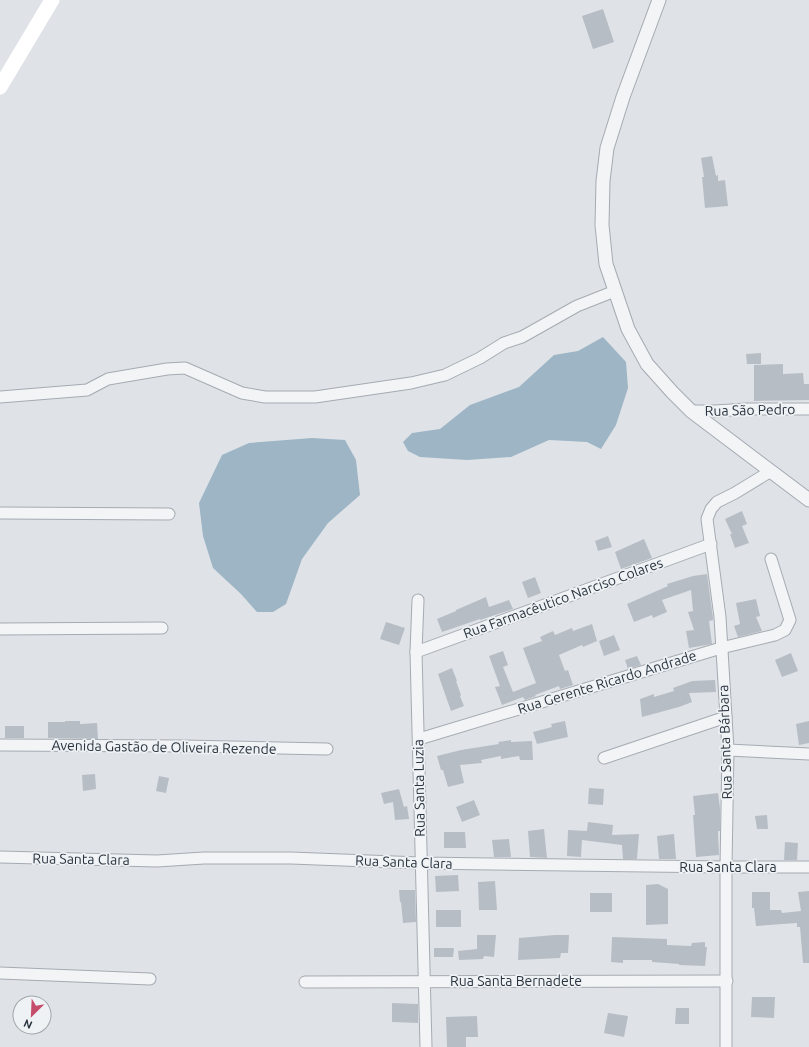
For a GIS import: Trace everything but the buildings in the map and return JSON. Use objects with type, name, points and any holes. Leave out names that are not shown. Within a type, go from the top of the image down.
[{"type":"main road","points":[[0,87],[52,0]]},
{"type":"street","points":[[659,0],[623,97],[607,148],[603,181],[602,225],[606,264],[628,329],[648,364],[672,392],[691,411],[809,500]]},
{"type":"street","points":[[0,397],[87,390],[108,378],[167,369],[185,368],[242,394],[265,397],[314,398],[411,383],[444,375],[480,358],[504,343],[522,337],[577,306],[615,291]]},
{"type":"street","name":"Rua São Pedro","points":[[691,411],[809,409]]},
{"type":"street","name":"Rua Santa Bárbara","points":[[726,1047],[726,867],[728,750],[720,618],[707,519],[711,509],[717,502],[746,487],[770,471]]},
{"type":"street","points":[[0,513],[169,514]]},
{"type":"street","name":"Rua Farmacêutico Narciso Colares","points":[[416,652],[711,544]]},
{"type":"street","name":"Rua Gerente Ricardo Andrade","points":[[419,739],[721,648],[774,635],[785,630],[790,620],[771,559]]},
{"type":"street","name":"Rua Santa Luzia","points":[[418,600],[416,652],[419,739],[420,863],[426,1047]]},
{"type":"street","points":[[0,629],[162,628]]},
{"type":"street","points":[[604,758],[726,717]]},
{"type":"street","name":"Avenida Gastão de Oliveira Rezende","points":[[0,745],[182,746],[327,749]]},
{"type":"street","points":[[728,750],[809,754]]},
{"type":"street","name":"Rua Santa Clara","points":[[0,858],[157,861],[204,858],[291,858],[420,863],[726,867],[809,866]]},
{"type":"street","points":[[0,973],[150,979]]},
{"type":"street","name":"Rua Santa Bernadete","points":[[306,982],[727,981]]},
{"type":"water","points":[[603,337],[626,362],[628,388],[616,425],[601,449],[587,442],[549,440],[511,457],[467,460],[420,457],[408,451],[403,442],[412,433],[440,429],[470,405],[519,387],[554,355],[578,351]]},
{"type":"water","points":[[312,438],[345,440],[356,460],[360,495],[328,523],[302,559],[286,604],[273,612],[257,612],[241,594],[213,568],[203,536],[199,503],[222,455],[249,443]]}]
